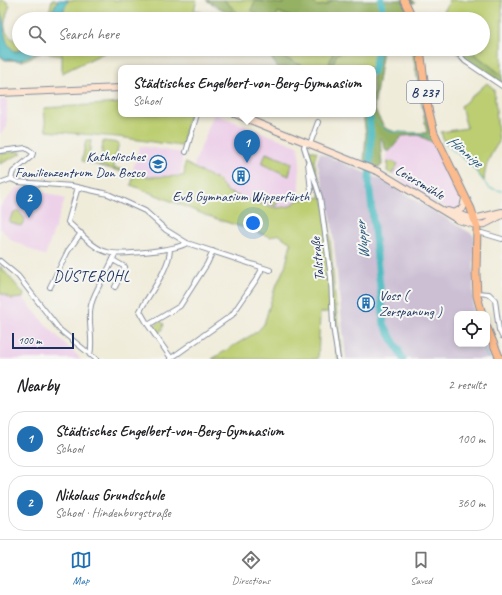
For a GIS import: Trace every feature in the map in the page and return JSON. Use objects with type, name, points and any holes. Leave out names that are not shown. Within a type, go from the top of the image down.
[{"type":"main road","points":[[404,0],[410,12]]},
{"type":"main road","name":"B 237","points":[[421,56],[427,104],[434,133],[475,222],[477,234],[477,292],[481,311]]},
{"type":"main road","points":[[0,93],[118,88]]},
{"type":"main road","name":"Leiersmühle","points":[[243,117],[364,165],[381,173],[458,220],[475,222]]},
{"type":"main road","points":[[454,213],[462,209],[465,198]]},
{"type":"main road","name":"Leiersmühle","points":[[444,211],[454,213],[475,222]]},
{"type":"main road","points":[[475,222],[502,212]]},
{"type":"main road","points":[[475,222],[485,224],[502,215]]},
{"type":"main road","points":[[490,335],[500,359]]},
{"type":"street","points":[[460,56],[465,61],[502,86]]},
{"type":"street","points":[[186,152],[196,117]]},
{"type":"street","points":[[308,143],[318,122]]},
{"type":"street","name":"Talstraße","points":[[308,143],[304,147],[320,197],[324,224],[331,278],[333,326],[338,359]]},
{"type":"street","points":[[0,151],[26,148],[33,153],[32,156],[13,172],[11,180]]},
{"type":"street","name":"Talstraße","points":[[308,159],[311,191]]},
{"type":"street","points":[[0,183],[11,180],[18,182],[78,187],[108,194],[145,211],[166,230],[187,243],[270,270]]},
{"type":"street","points":[[78,187],[68,222],[100,249],[115,254],[170,249],[182,247],[187,243]]},
{"type":"street","points":[[50,287],[68,251],[81,233]]},
{"type":"street","points":[[477,234],[482,233],[502,240]]},
{"type":"street","points":[[170,249],[170,255],[165,266],[140,311],[170,358],[232,315],[256,280],[261,268]]},
{"type":"street","points":[[148,325],[180,306],[207,264],[213,251]]},
{"type":"street","points":[[90,354],[93,344],[90,329],[91,306],[96,292],[115,254]]},
{"type":"street","points":[[113,260],[125,267],[115,287]]},
{"type":"street","points":[[0,261],[18,276],[60,330],[96,359]]},
{"type":"street","points":[[477,292],[489,294],[495,300],[499,330],[502,336]]},
{"type":"shaded area","points":[[7,99],[7,127],[0,134],[0,100]]},
{"type":"shaded area","points":[[213,117],[222,117],[298,146],[300,162],[298,209],[290,215],[243,201],[198,175],[194,165]]},
{"type":"shaded area","points":[[418,135],[434,143],[460,199],[458,209],[450,209],[418,195],[405,187],[403,181],[387,171],[386,151],[391,151],[402,136]]},
{"type":"shaded area","name":"Katholisches Familienzentrum Don Bosco","points":[[140,146],[182,153],[181,175],[147,177],[132,172]]},
{"type":"shaded area","points":[[320,153],[382,180],[474,236],[473,311],[454,311],[454,347],[487,347],[493,359],[346,359],[331,217],[317,162]]},
{"type":"shaded area","points":[[28,187],[65,199],[45,256],[11,240],[0,228],[0,207],[17,188]]},
{"type":"shaded area","points":[[0,293],[13,299],[23,298],[48,327],[81,359],[0,359]]},
{"type":"green space","points":[[0,0],[4,0],[10,5],[5,21],[5,30],[12,39],[12,49],[6,42],[3,34],[0,15]]},
{"type":"green space","points":[[52,0],[58,0],[52,12],[47,12],[50,9]]},
{"type":"green space","points":[[68,0],[197,0],[194,10],[199,12],[63,12]]},
{"type":"green space","points":[[206,0],[224,0],[237,12],[226,12]]},
{"type":"green space","points":[[224,0],[284,0],[283,4],[251,10],[254,12],[237,12]]},
{"type":"green space","points":[[284,0],[311,0],[317,6],[326,5],[333,0],[413,0],[415,3],[408,3],[407,12],[254,12],[251,10],[255,1],[283,4]]},
{"type":"green space","points":[[311,0],[333,0],[326,5],[317,6]]},
{"type":"green space","points":[[448,0],[502,0],[502,75],[477,56],[490,56],[490,12],[444,12],[449,2]]},
{"type":"green space","points":[[0,56],[4,59],[18,56],[34,56],[23,61],[5,60]]},
{"type":"green space","points":[[62,56],[97,56],[62,73]]},
{"type":"green space","points":[[270,56],[280,56],[301,65],[276,65]]},
{"type":"green space","points":[[280,56],[332,56],[329,65],[301,65]]},
{"type":"green space","points":[[332,56],[336,56],[332,65],[329,65]]},
{"type":"green space","points":[[336,56],[376,56],[374,65],[332,65]]},
{"type":"green space","points":[[376,56],[382,56],[376,95],[376,65],[375,65]]},
{"type":"green space","points":[[413,56],[417,56],[423,105],[434,143],[418,135],[402,136],[390,151],[386,151],[381,137],[382,165],[378,168],[364,161],[366,134],[363,117],[376,117],[376,112],[385,128],[395,132],[427,133]]},
{"type":"green space","points":[[460,56],[477,56],[502,75],[502,86],[465,61]]},
{"type":"green space","points":[[487,83],[494,89],[499,142],[488,160],[484,181],[468,161],[448,142],[444,142],[441,132],[467,128],[461,106]]},
{"type":"green space","points":[[118,103],[118,117],[189,117],[184,134],[184,144],[181,146],[118,137],[46,131],[44,108]]},
{"type":"green space","points":[[86,140],[91,140],[89,158],[101,159],[103,141],[119,143],[113,167],[147,177],[184,176],[185,163],[219,181],[228,192],[257,203],[277,208],[290,206],[298,200],[321,197],[307,149],[317,152],[314,161],[328,216],[342,359],[338,359],[332,311],[320,313],[318,359],[212,359],[258,331],[264,324],[274,291],[286,264],[291,243],[278,234],[271,237],[208,216],[131,185],[134,175],[82,161]]},
{"type":"green space","points":[[19,151],[22,153],[0,164],[0,154]]},
{"type":"green space","points":[[266,153],[292,163],[289,176],[262,164]]},
{"type":"green space","points":[[392,161],[398,164],[392,174],[387,171],[388,162]]},
{"type":"green space","points":[[265,196],[278,201],[276,206],[263,201]]},
{"type":"green space","points":[[18,210],[25,219],[21,226],[9,222],[12,215]]},
{"type":"green space","points":[[0,266],[24,294],[23,298],[12,299],[0,293]]},
{"type":"green space","points":[[161,321],[164,324],[162,330],[157,334],[153,326]]},
{"type":"water","points":[[58,0],[68,0],[63,12],[52,12]]},
{"type":"water","points":[[0,11],[6,39],[12,49],[12,56],[29,56],[20,60],[4,59],[0,55]]},
{"type":"waterway","name":"Wupper","points":[[381,0],[382,12]]},
{"type":"waterway","name":"Wupper","points":[[375,65],[376,56]]},
{"type":"waterway","name":"Wupper","points":[[369,117],[371,137],[369,182],[384,324],[403,359]]},
{"type":"waterway","name":"Hönnige","points":[[372,117],[384,129],[391,132],[417,133],[434,139]]},
{"type":"waterway","name":"Hönnige","points":[[442,142],[469,163],[489,188],[502,191]]},
{"type":"waterway","name":"Wupper","points":[[394,342],[403,348]]},
{"type":"waterway","points":[[482,347],[488,359]]},
{"type":"place","name":"Städtisches Engelbert-von-Berg-Gymnasium","points":[[247,163]]},
{"type":"place","name":"Katholisches Familienzentrum Don Bosco","points":[[158,164]]},
{"type":"place","name":"EvB Gymnasium Wipperfürth","points":[[241,176]]},
{"type":"place","name":"Nikolaus Grundschule","points":[[29,218]]},
{"type":"place","name":"Voss ( Zerspanung )","points":[[366,303]]},
{"type":"district","name":"DÜSTEROHL","points":[[92,276]]}]
